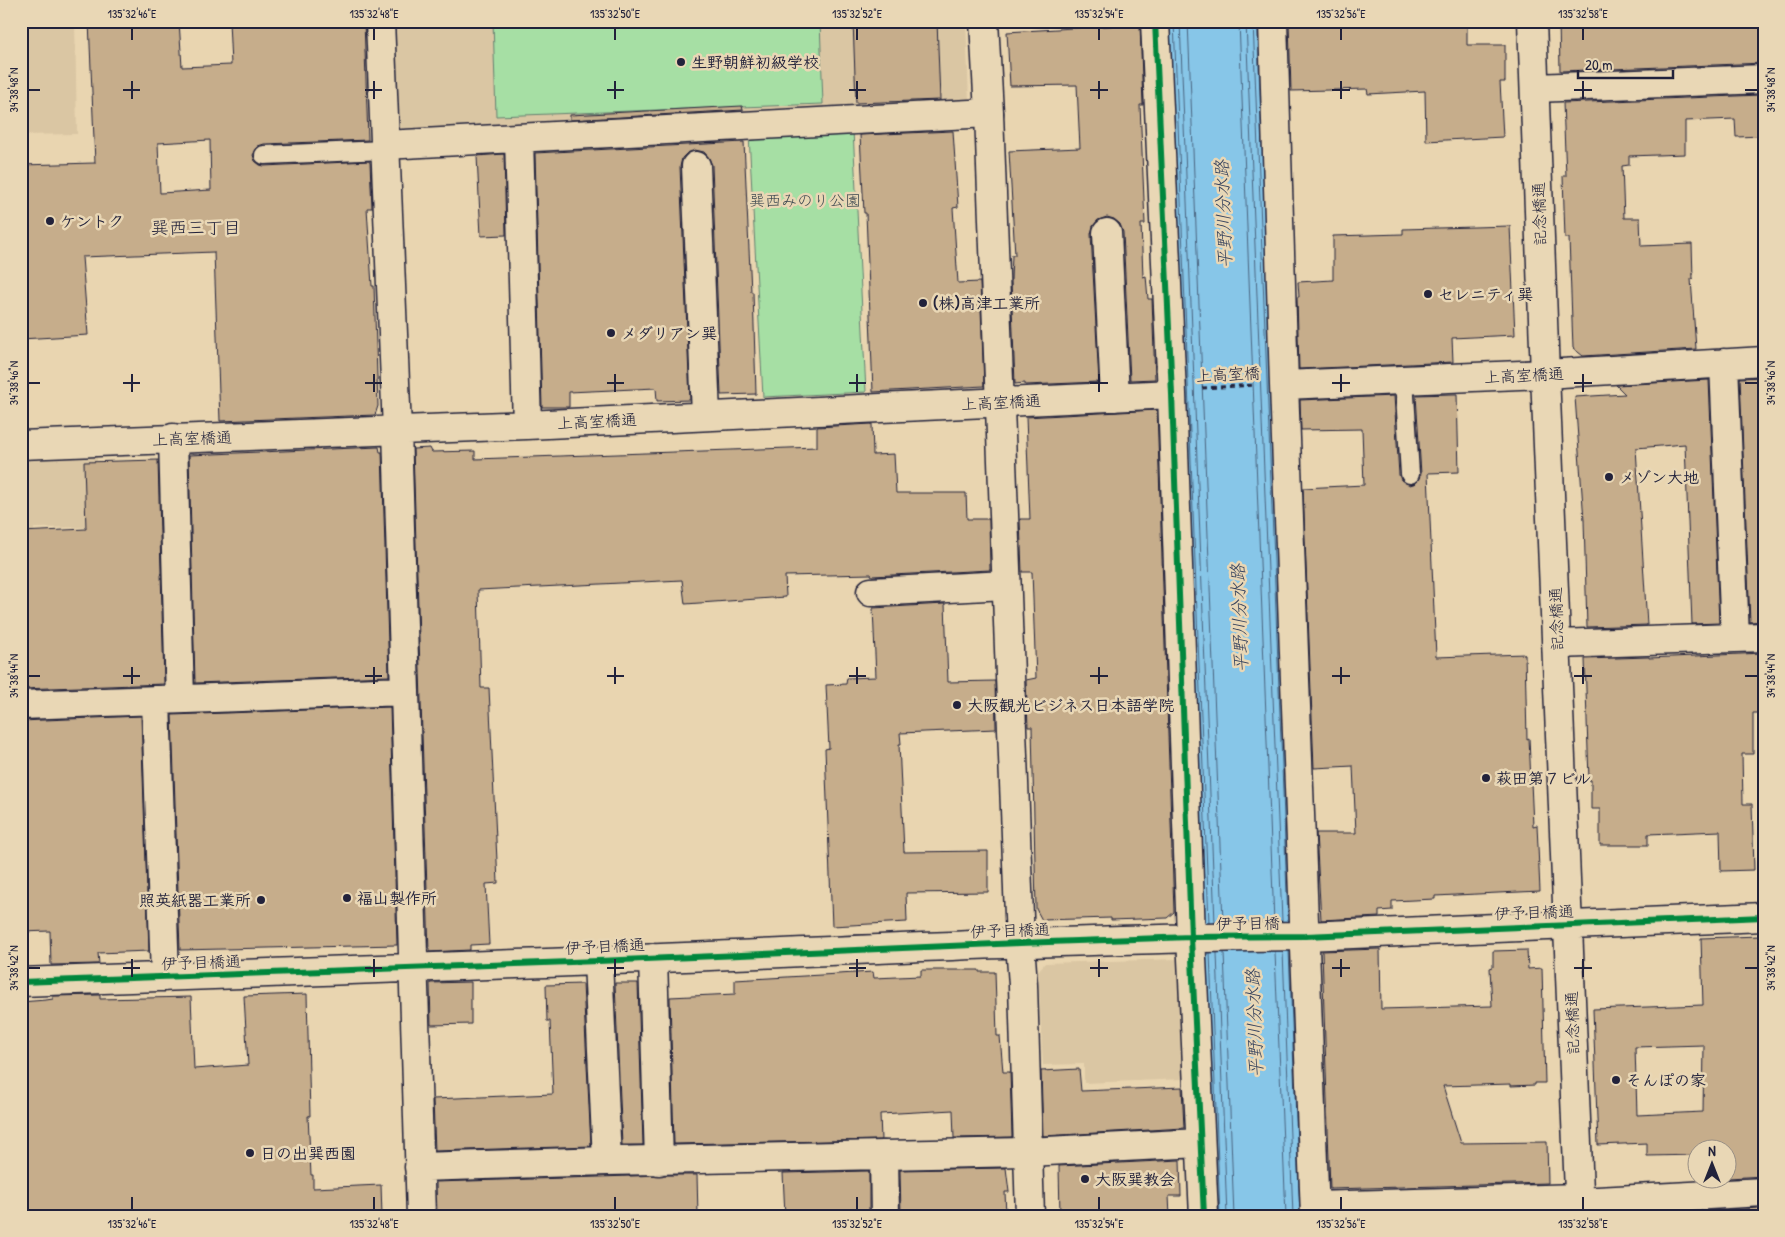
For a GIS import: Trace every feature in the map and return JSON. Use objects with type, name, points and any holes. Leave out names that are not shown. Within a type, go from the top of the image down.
[{"type":"street","points":[[380,21],[397,430],[421,1216]]},
{"type":"street","points":[[984,21],[1023,984],[1030,1216]]},
{"type":"street","points":[[1155,21],[1184,391],[1191,937],[1204,1216]]},
{"type":"street","points":[[1273,21],[1272,385],[1305,936],[1315,1211],[1579,1205],[1764,1192]]},
{"type":"street","name":"記念橋通","points":[[1532,21],[1579,1205]]},
{"type":"street","points":[[1535,88],[1764,79]]},
{"type":"street","points":[[385,148],[519,138],[989,113]]},
{"type":"street","points":[[519,138],[527,424]]},
{"type":"street","points":[[696,166],[706,416]]},
{"type":"street","points":[[1107,233],[1115,397]]},
{"type":"street","name":"上高室橋通","points":[[1272,385],[1545,374],[1764,361]]},
{"type":"street","points":[[1724,363],[1735,638]]},
{"type":"street","name":"上高室橋通","points":[[21,445],[706,416],[1115,397],[1184,391]]},
{"type":"street","points":[[165,977],[173,438]]},
{"type":"street","points":[[871,592],[1006,585]]},
{"type":"street","points":[[1557,644],[1764,637]]},
{"type":"street","points":[[21,705],[405,691]]},
{"type":"street","name":"伊予目橋通","points":[[1305,936],[1764,917]]},
{"type":"street","name":"伊予目橋","points":[[1191,937],[1305,936]]},
{"type":"street","name":"伊予目橋通","points":[[21,982],[1191,937]]},
{"type":"street","points":[[653,958],[659,1161]]},
{"type":"street","points":[[598,961],[607,1161]]},
{"type":"street","points":[[419,1167],[1028,1152],[1200,1143]]},
{"type":"street","points":[[884,1155],[885,1216]]},
{"type":"lane","points":[[264,155],[385,148]]},
{"type":"lane","points":[[1404,380],[1410,474]]},
{"type":"shaded area","points":[[21,21],[75,21],[77,134],[21,135]]},
{"type":"shaded area","name":"生野朝鮮初級学校","points":[[393,21],[966,21],[969,103],[395,137]]},
{"type":"shaded area","points":[[97,457],[97,527],[34,528],[33,538],[21,539],[21,461]]},
{"type":"shaded area","points":[[1179,959],[1185,1079],[1084,1083],[1084,1064],[1043,1065],[1038,971],[1045,963]]},
{"type":"green space","points":[[493,21],[820,21],[823,104],[496,116]]},
{"type":"green space","name":"巽西みのり公園","points":[[853,130],[866,392],[763,397],[749,135]]},
{"type":"water","name":"平野川分水路","points":[[1169,21],[1257,21],[1305,1216],[1216,1216]]},
{"type":"building","points":[[89,21],[179,21],[182,67],[231,65],[229,21],[282,21],[282,25],[364,21],[368,140],[264,144],[258,146],[253,155],[255,161],[264,166],[369,161],[370,163],[372,208],[367,208],[372,286],[374,286],[378,406],[375,415],[220,421],[214,252],[82,257],[88,335],[21,339],[21,165],[95,163]],"holes":[[[210,140],[211,190],[160,193],[158,143]]]},
{"type":"building","points":[[853,21],[937,21],[940,100],[856,103]]},
{"type":"building","points":[[1289,21],[1467,21],[1467,45],[1505,45],[1505,82],[1500,82],[1503,137],[1426,141],[1425,91],[1368,94],[1367,89],[1291,91]]},
{"type":"building","points":[[1559,21],[1764,21],[1764,63],[1560,71]]},
{"type":"building","points":[[1140,24],[1143,105],[1140,105],[1145,224],[1141,224],[1143,277],[1146,276],[1148,299],[1152,299],[1155,379],[1130,380],[1123,232],[1120,224],[1114,219],[1107,217],[1098,220],[1093,226],[1091,234],[1099,382],[1015,384],[1011,280],[1012,255],[1015,255],[1009,151],[1080,148],[1077,85],[1010,86],[1007,32]]},
{"type":"building","points":[[1761,95],[1763,136],[1736,137],[1735,119],[1685,121],[1685,154],[1629,156],[1629,165],[1622,166],[1624,218],[1640,218],[1641,246],[1692,244],[1693,279],[1691,279],[1696,349],[1583,356],[1573,348],[1569,238],[1565,238],[1563,176],[1566,176],[1563,103]]},
{"type":"building","points":[[742,106],[743,110],[570,120],[570,115]]},
{"type":"building","points":[[953,131],[958,207],[953,208],[958,283],[980,282],[984,386],[873,392],[866,213],[864,213],[860,135]]},
{"type":"building","points":[[744,142],[751,292],[753,292],[756,394],[721,395],[712,165],[704,152],[695,150],[687,153],[682,158],[680,167],[690,400],[657,401],[656,388],[569,392],[569,407],[542,407],[535,153]]},
{"type":"building","points":[[504,154],[506,235],[481,236],[477,156]]},
{"type":"building","points":[[1510,226],[1515,335],[1452,338],[1453,362],[1299,369],[1298,282],[1333,280],[1333,236],[1403,234],[1403,229]]},
{"type":"building","points":[[1764,377],[1764,621],[1750,622],[1740,378]]},
{"type":"building","points":[[1709,380],[1719,623],[1692,624],[1685,444],[1636,448],[1647,625],[1587,627],[1584,520],[1575,397],[1625,394],[1616,385]]},
{"type":"building","points":[[1457,394],[1459,472],[1428,473],[1436,657],[1525,654],[1527,739],[1529,738],[1533,826],[1537,825],[1540,891],[1435,896],[1435,899],[1392,901],[1392,910],[1379,911],[1379,917],[1321,920],[1316,833],[1356,833],[1353,766],[1314,768],[1303,488],[1364,485],[1362,429],[1301,430],[1300,400],[1394,396],[1399,475],[1401,480],[1410,485],[1416,483],[1421,474],[1416,395]]},
{"type":"building","points":[[1157,410],[1174,912],[1167,918],[1042,920],[1036,909],[1032,727],[1028,727],[1026,680],[1036,678],[1032,572],[1022,572],[1020,519],[1030,519],[1026,417]]},
{"type":"building","points":[[872,424],[873,455],[894,454],[896,493],[966,493],[967,519],[989,519],[990,570],[872,576],[871,574],[785,576],[786,597],[685,604],[682,580],[478,590],[481,688],[489,688],[498,883],[486,884],[489,944],[470,945],[470,950],[429,952],[413,449],[430,448],[432,452],[475,451],[475,459],[817,447],[817,427]]},
{"type":"building","points":[[379,447],[380,452],[382,452],[389,676],[195,683],[189,455]]},
{"type":"building","points":[[158,460],[164,684],[21,689],[21,532],[86,529],[84,462]]},
{"type":"building","points":[[945,604],[948,682],[995,681],[996,729],[900,733],[904,852],[988,851],[988,892],[906,893],[907,922],[832,926],[825,749],[829,748],[826,685],[846,684],[847,678],[876,677],[873,608]]},
{"type":"building","points":[[1764,653],[1764,704],[1759,704],[1759,713],[1753,713],[1753,754],[1742,754],[1743,804],[1752,804],[1754,870],[1721,871],[1720,831],[1648,834],[1648,845],[1600,845],[1600,809],[1591,809],[1585,659]]},
{"type":"building","points":[[390,707],[397,945],[180,950],[172,715]]},
{"type":"building","points":[[141,716],[149,951],[98,953],[99,964],[51,965],[50,931],[21,932],[21,721]]},
{"type":"building","points":[[1760,936],[1763,1009],[1760,1009],[1760,1056],[1763,1056],[1764,1176],[1738,1177],[1738,1140],[1688,1140],[1688,1155],[1647,1156],[1647,1143],[1598,1145],[1593,1009],[1703,1005],[1701,938]],"holes":[[[1704,1045],[1703,1112],[1637,1115],[1635,1047]]]},
{"type":"building","points":[[1380,949],[1381,1009],[1492,1006],[1490,968],[1493,967],[1493,951],[1527,950],[1528,969],[1542,968],[1545,1083],[1511,1086],[1511,1084],[1443,1086],[1461,1143],[1547,1142],[1548,1183],[1330,1189],[1322,951]]},
{"type":"building","points":[[921,970],[979,970],[979,972],[995,972],[997,1036],[1000,1036],[1003,1072],[1010,1072],[1012,1137],[954,1138],[953,1110],[880,1114],[881,1140],[674,1144],[670,997],[735,994],[735,980],[873,972],[874,978],[921,976]]},
{"type":"building","points":[[471,982],[471,1024],[431,1025],[430,983]]},
{"type":"building","points":[[615,983],[638,983],[643,1145],[622,1145]]},
{"type":"building","points":[[583,984],[591,1146],[435,1151],[433,1099],[553,1094],[550,1021],[547,1021],[546,985]]},
{"type":"building","points":[[307,994],[310,1116],[308,1116],[313,1188],[381,1185],[382,1216],[21,1216],[21,1002],[53,999],[53,996],[100,995],[100,999],[191,997],[194,1069],[248,1065],[244,996]]},
{"type":"building","points":[[1079,1069],[1081,1091],[1182,1087],[1184,1128],[1043,1136],[1041,1071]]},
{"type":"building","points":[[1180,1160],[1181,1196],[1169,1196],[1170,1216],[1060,1216],[1059,1166]]},
{"type":"building","points":[[1006,1168],[1009,1192],[1005,1192],[1006,1216],[901,1216],[900,1170]]},
{"type":"building","points":[[869,1171],[869,1216],[785,1216],[783,1173]]},
{"type":"building","points":[[697,1175],[698,1216],[437,1216],[436,1182]]},
{"type":"building","points":[[1760,1208],[1760,1216],[1708,1216],[1708,1211]]},
{"type":"cycle path","points":[[1155,21],[1172,394],[1191,937],[1204,1216]]},
{"type":"cycle path","points":[[21,982],[598,961],[1020,943],[1191,937],[1305,936],[1764,917]]},
{"type":"place","name":"生野朝鮮初級学校","points":[[681,62]]},
{"type":"place","name":"ケントク","points":[[50,221]]},
{"type":"place","name":"セレニティ巽","points":[[1428,294]]},
{"type":"place","name":"(株)高津工業所","points":[[923,303]]},
{"type":"place","name":"メダリアン巽","points":[[611,333]]},
{"type":"place","name":"メゾン大地","points":[[1609,477]]},
{"type":"place","name":"大阪観光ビジネス日本語学院","points":[[957,705]]},
{"type":"place","name":"萩田第７ビル","points":[[1486,778]]},
{"type":"place","name":"福山製作所","points":[[347,898]]},
{"type":"place","name":"照英紙器工業所","points":[[261,900]]},
{"type":"place","name":"そんぽの家","points":[[1616,1080]]},
{"type":"place","name":"日の出巽西園","points":[[250,1153]]},
{"type":"place","name":"大阪巽教会","points":[[1085,1179]]},
{"type":"district","name":"巽西三丁目","points":[[196,227]]}]
